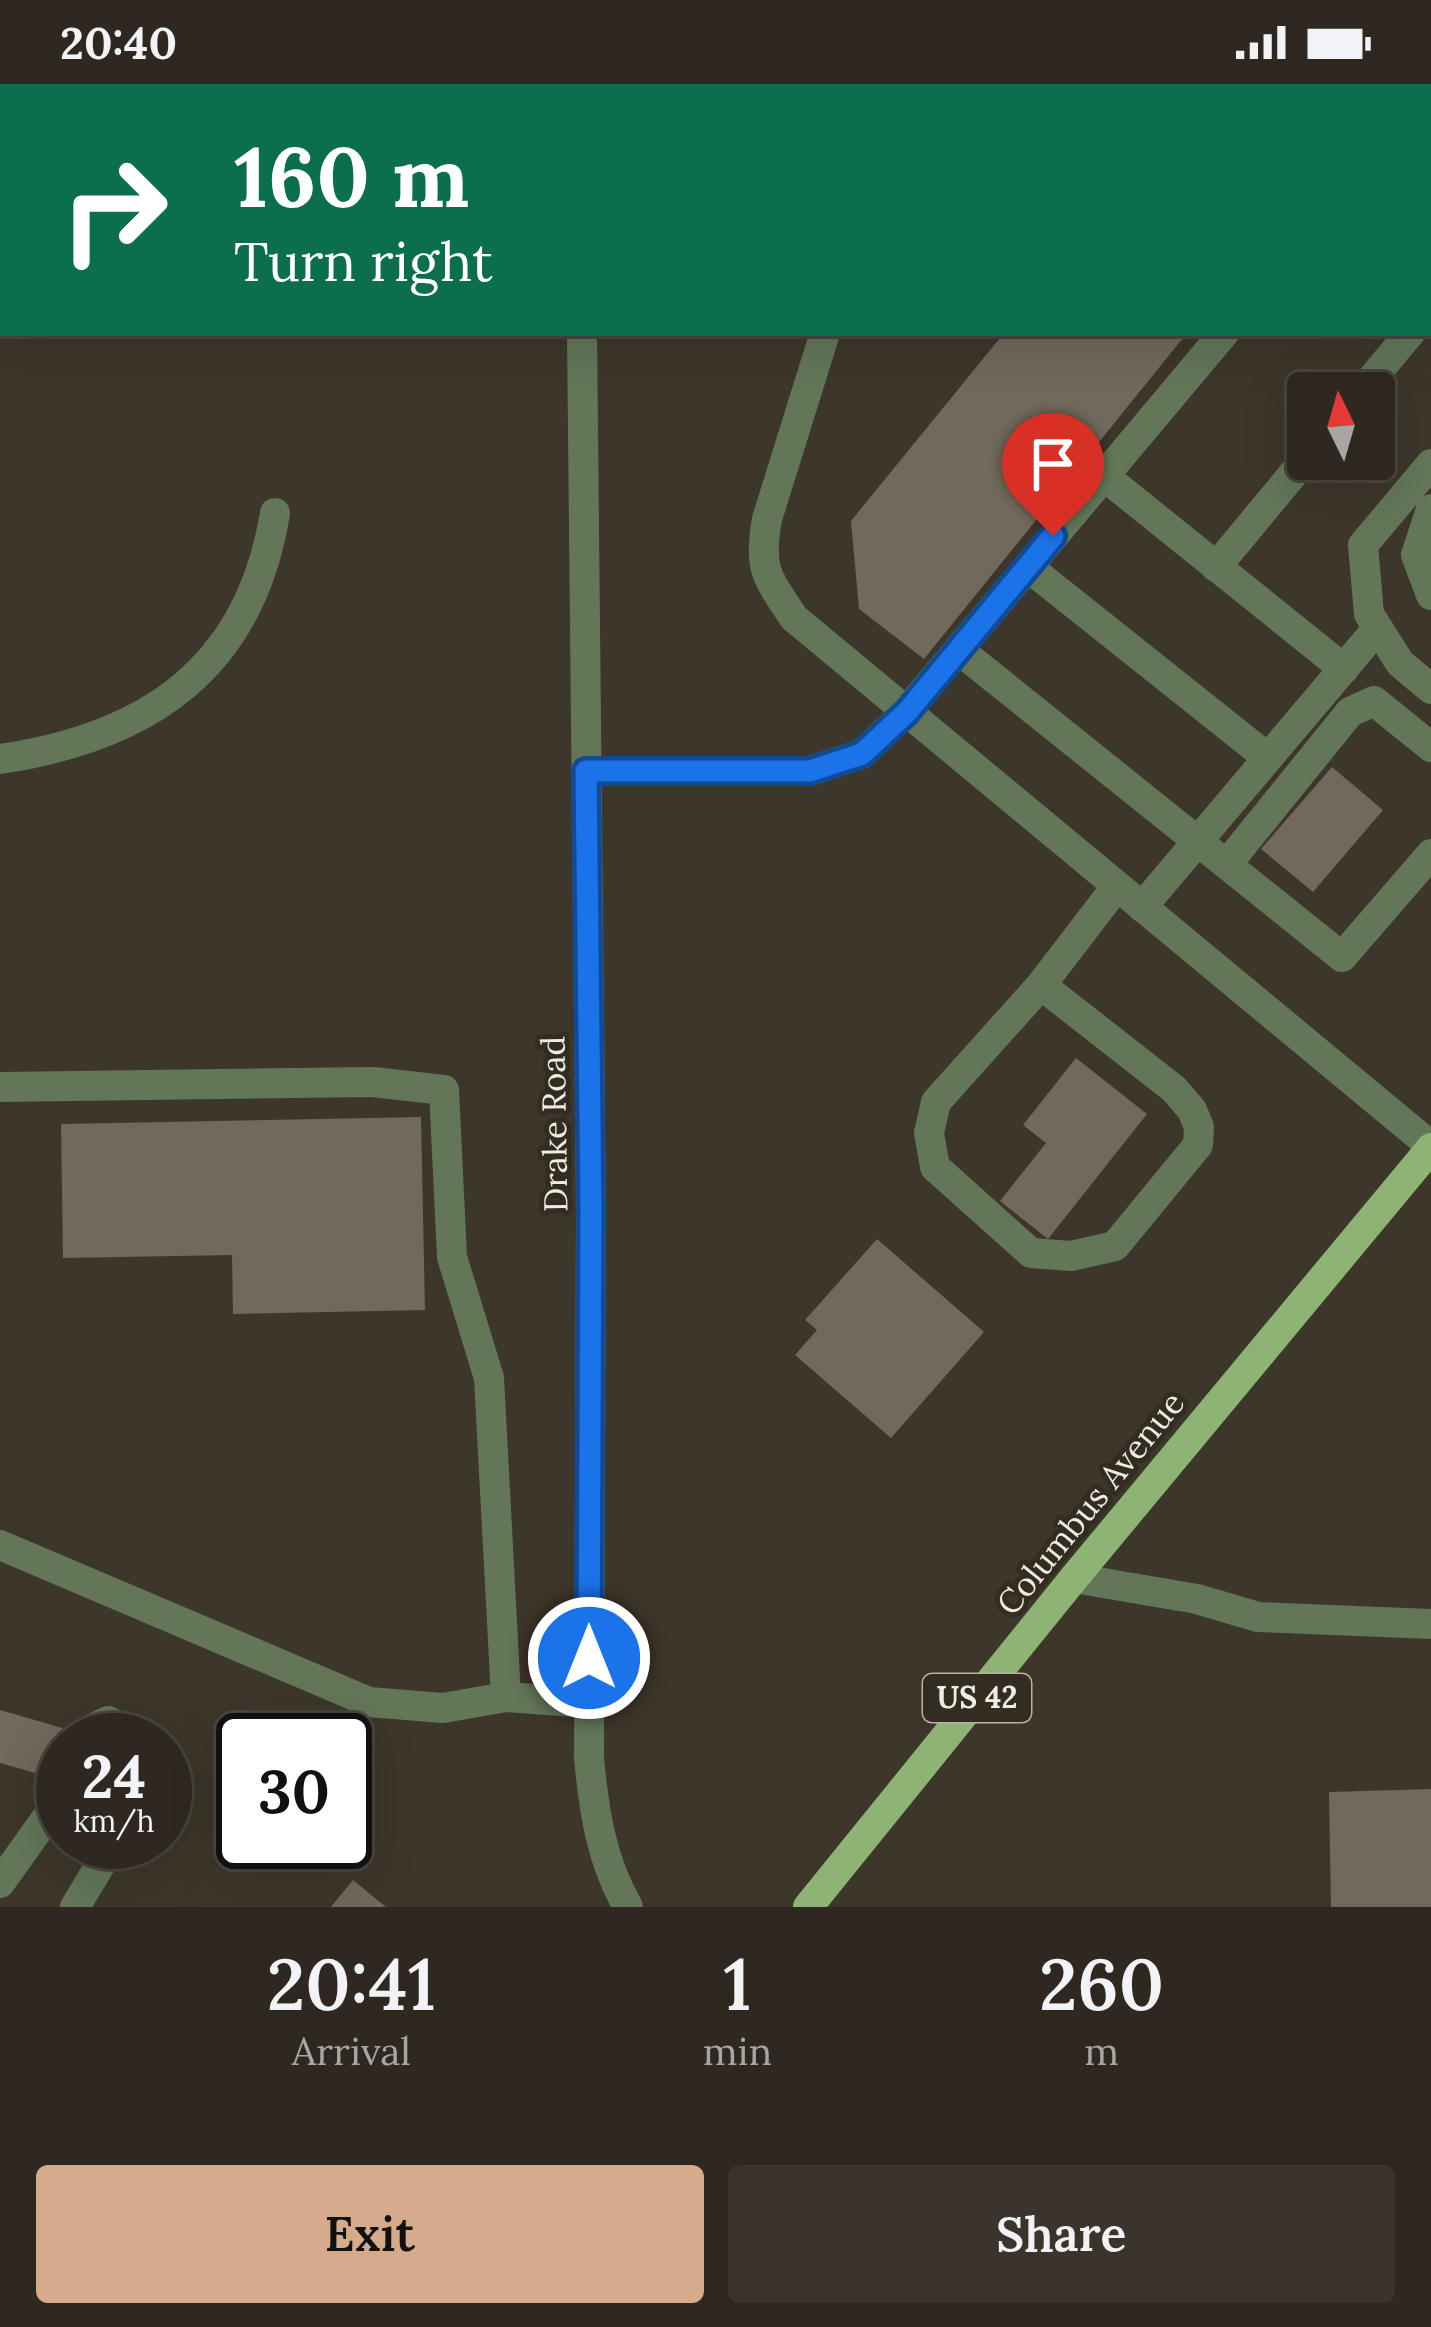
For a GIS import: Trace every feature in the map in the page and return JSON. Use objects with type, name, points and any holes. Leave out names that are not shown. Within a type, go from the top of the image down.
[{"type":"main road","name":"Columbus Avenue","points":[[808,1907],[1431,1147]]},
{"type":"street","name":"Drake Road","points":[[582,336],[591,1211],[589,1758],[594,1811],[607,1863],[628,1907]]},
{"type":"street","points":[[824,336],[762,548],[764,572],[794,618],[1431,1147]]},
{"type":"street","points":[[586,771],[810,771],[862,754],[907,712],[1221,336]]},
{"type":"street","points":[[1378,372],[1408,336]]},
{"type":"street","points":[[1431,464],[1363,545],[1369,614],[1400,663],[1431,688]]},
{"type":"street","points":[[1104,476],[1344,669]]},
{"type":"street","points":[[1216,567],[1288,480]]},
{"type":"street","points":[[1431,509],[1417,555],[1431,595]]},
{"type":"street","points":[[0,759],[91,739],[141,716],[187,684],[225,644],[248,609],[271,542],[275,513]]},
{"type":"street","points":[[1028,567],[1268,758]]},
{"type":"street","points":[[1142,907],[1377,629]]},
{"type":"street","points":[[958,650],[1342,957],[1431,854]]},
{"type":"street","points":[[1227,864],[1350,712],[1374,701],[1431,747]]},
{"type":"street","points":[[1041,986],[1174,1089],[1199,1127],[1198,1145],[1115,1246],[1071,1256],[1031,1252],[935,1168],[929,1133],[936,1102],[1041,986],[1117,886]]},
{"type":"street","points":[[0,1087],[373,1082],[444,1090],[452,1257],[489,1378],[506,1696]]},
{"type":"street","points":[[0,1545],[369,1702],[443,1708],[506,1696],[589,1703]]},
{"type":"street","points":[[1074,1579],[1197,1599],[1258,1617],[1431,1624]]},
{"type":"street","points":[[0,1883],[36,1833]]},
{"type":"street","points":[[75,1907],[98,1869]]},
{"type":"building","points":[[1002,336],[1185,336],[924,659],[859,609],[851,521]]},
{"type":"building","points":[[1332,767],[1383,810],[1313,892],[1261,849]]},
{"type":"building","points":[[1076,1058],[1147,1114],[1048,1239],[1000,1201],[1046,1143],[1023,1125]]},
{"type":"building","points":[[421,1117],[425,1310],[233,1314],[232,1255],[63,1258],[61,1124]]},
{"type":"building","points":[[877,1239],[984,1332],[891,1438],[795,1355],[817,1330],[805,1320]]},
{"type":"building","points":[[0,1710],[36,1720],[36,1773],[0,1763]]},
{"type":"building","points":[[1431,1789],[1431,1907],[1331,1907],[1329,1792]]},
{"type":"building","points":[[353,1880],[386,1907],[331,1907]]},
{"type":"route","points":[[589,1658],[586,771],[810,771],[862,754],[907,712],[1053,536]]}]
